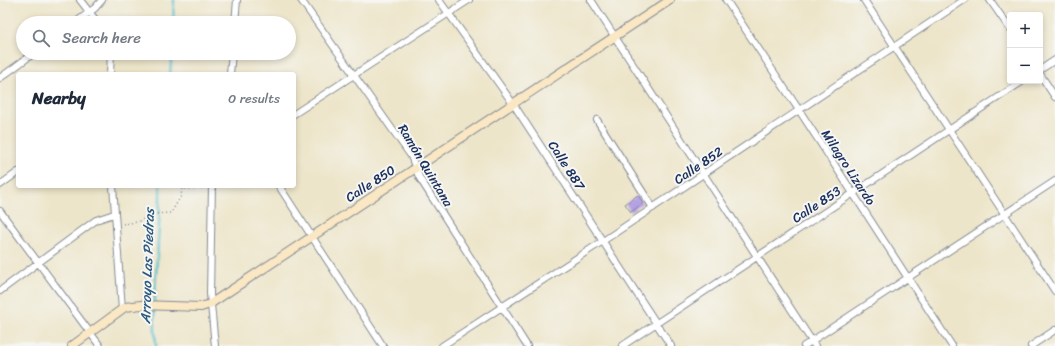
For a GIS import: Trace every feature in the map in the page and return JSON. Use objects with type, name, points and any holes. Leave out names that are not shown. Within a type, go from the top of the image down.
[{"type":"main road","name":"Calle 850","points":[[72,346],[122,309],[130,306],[201,307],[210,304],[670,0]]},
{"type":"street","points":[[80,0],[92,16]]},
{"type":"street","points":[[84,16],[102,0]]},
{"type":"street","points":[[236,16],[237,0]]},
{"type":"street","name":"Ramón Quintana","points":[[301,0],[411,156],[419,177],[527,346]]},
{"type":"street","name":"Calle 887","points":[[439,0],[514,104],[671,346]]},
{"type":"street","points":[[296,113],[469,0]]},
{"type":"street","points":[[591,0],[705,174],[813,344]]},
{"type":"street","name":"Milagro Lizardo","points":[[726,0],[800,110],[952,346]]},
{"type":"street","points":[[864,0],[1055,291]]},
{"type":"street","name":"Calle 852","points":[[442,346],[705,174],[964,0]]},
{"type":"street","points":[[990,0],[1007,25]]},
{"type":"street","points":[[0,78],[24,60]]},
{"type":"street","points":[[110,72],[111,60]]},
{"type":"street","points":[[230,72],[231,60]]},
{"type":"street","points":[[1043,68],[1055,60]]},
{"type":"street","points":[[1043,79],[1055,97]]},
{"type":"street","name":"Calle 853","points":[[622,346],[1018,84]]},
{"type":"street","points":[[597,120],[653,208]]},
{"type":"street","points":[[0,185],[16,173]]},
{"type":"street","points":[[804,346],[813,344],[908,278],[1055,181]]},
{"type":"street","points":[[113,188],[122,309]]},
{"type":"street","points":[[212,188],[210,304],[214,346]]},
{"type":"street","points":[[280,188],[383,346]]},
{"type":"street","points":[[0,211],[100,346]]},
{"type":"street","points":[[0,291],[96,220],[114,214]]},
{"type":"street","points":[[1031,346],[1055,330]]},
{"type":"path","points":[[117,225],[137,222],[154,214],[172,213],[181,196],[182,189],[197,188]]},
{"type":"building","points":[[638,195],[643,203],[631,212],[625,204]]},
{"type":"waterway","name":"Arroyo Las Piedras","points":[[173,16],[174,0]]},
{"type":"waterway","name":"Arroyo Las Piedras","points":[[170,72],[171,60]]},
{"type":"waterway","name":"Arroyo Las Piedras","points":[[156,346],[155,286],[160,188]]}]
